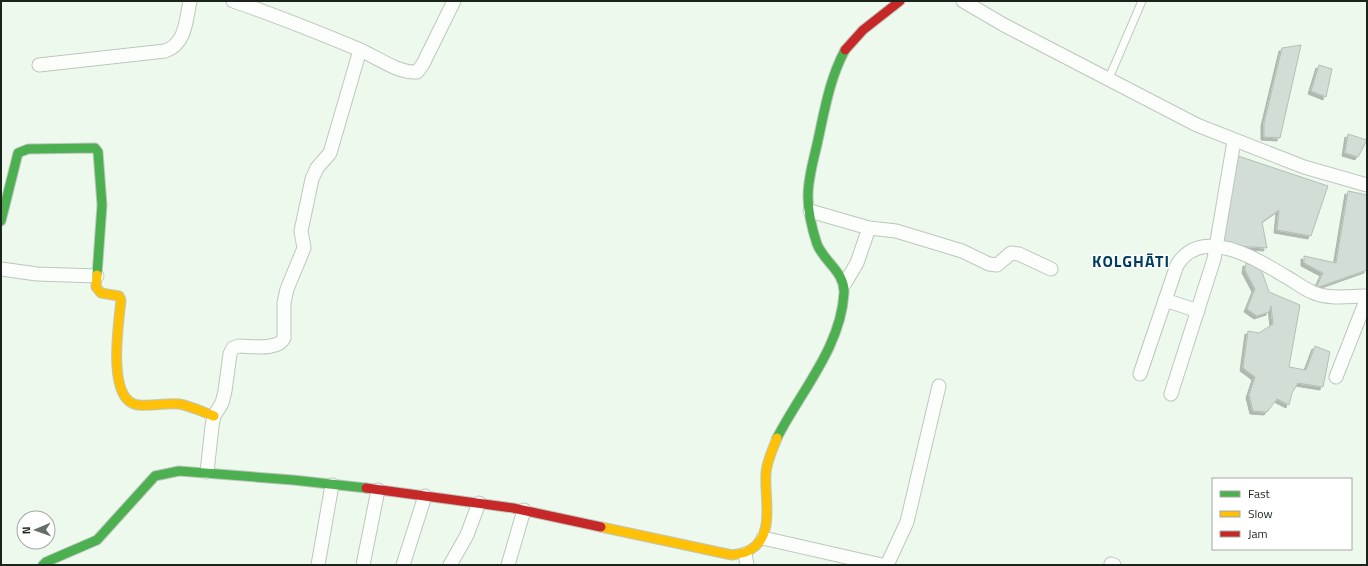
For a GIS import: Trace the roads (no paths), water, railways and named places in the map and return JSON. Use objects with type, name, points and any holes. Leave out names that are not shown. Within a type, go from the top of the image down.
[{"type":"street","points":[[39,65],[165,51],[174,48],[184,32],[190,1]]},
{"type":"street","points":[[233,1],[266,12],[360,50],[402,70],[417,72],[423,64],[454,1]]},
{"type":"street","points":[[845,283],[842,275],[825,259],[820,249],[814,231],[808,198],[809,177],[826,98],[838,64],[846,49],[855,39],[900,1]]},
{"type":"street","points":[[963,1],[1197,125],[1234,141],[1304,167],[1367,185]]},
{"type":"street","points":[[207,472],[214,416],[222,403],[230,354],[233,348],[239,346],[276,346],[282,342],[284,338],[284,303],[286,289],[304,248],[301,231],[312,179],[317,168],[330,153],[360,50]]},
{"type":"street","points":[[1171,394],[1209,278],[1217,246],[1234,141]]},
{"type":"street","points":[[1,221],[15,160],[18,153],[22,150],[95,148],[98,152],[102,205],[97,276],[98,291],[119,296],[121,300],[118,373],[119,387],[128,402],[134,404],[179,404],[214,416]]},
{"type":"street","points":[[810,211],[869,228],[896,231],[913,236],[962,251],[989,264],[997,265],[1011,253],[1019,254],[1051,269]]},
{"type":"street","points":[[43,565],[97,540],[155,476],[179,471],[207,472],[378,490],[524,510],[732,555],[746,560],[763,538],[767,526],[766,478],[768,462],[775,440],[832,345],[840,317],[845,283],[857,263],[869,228]]},
{"type":"street","points":[[1140,374],[1177,265],[1182,256],[1196,247],[1217,246],[1244,255],[1283,275],[1313,293],[1334,296],[1367,297],[1336,377]]},
{"type":"street","points":[[1,269],[37,274],[97,276]]},
{"type":"street","points":[[1165,300],[1198,311]]},
{"type":"street","points":[[887,565],[908,516],[939,386]]},
{"type":"street","points":[[318,565],[332,485]]},
{"type":"street","points":[[363,565],[378,490]]},
{"type":"street","points":[[403,565],[425,496]]},
{"type":"street","points":[[450,565],[467,535],[479,503]]},
{"type":"street","points":[[508,565],[524,510]]},
{"type":"street","points":[[763,538],[882,565]]},
{"type":"lane","points":[[1109,78],[1142,1]]},
{"type":"district","name":"KOLGHĀTI","points":[[1131,261]]}]
